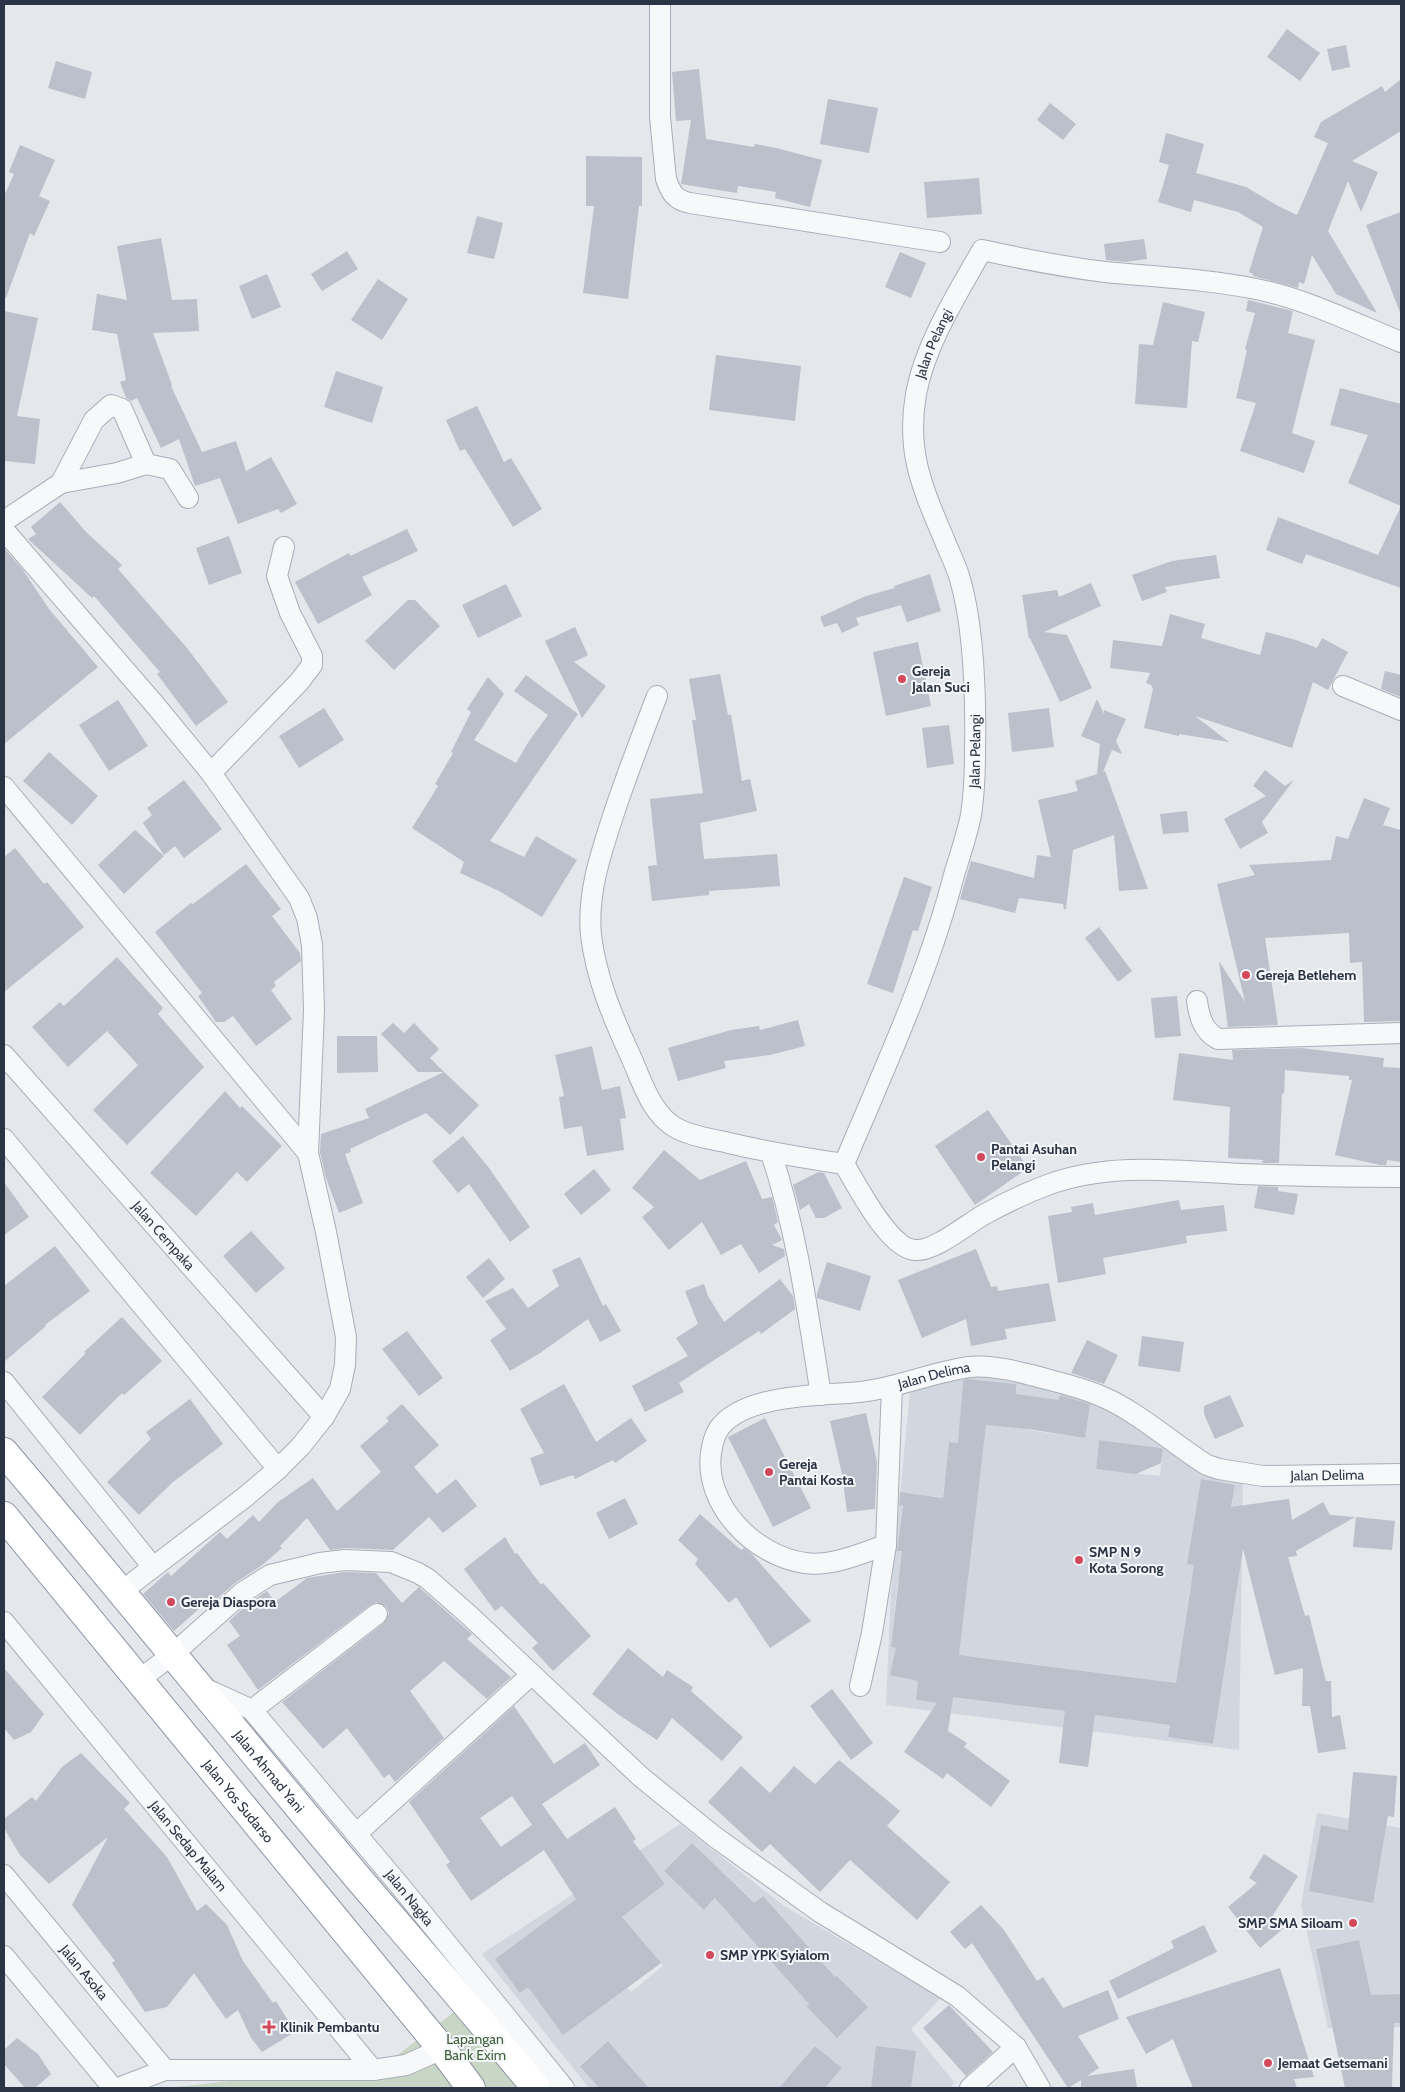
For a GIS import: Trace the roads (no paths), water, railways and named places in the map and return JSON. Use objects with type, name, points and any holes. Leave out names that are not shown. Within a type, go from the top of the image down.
[{"type":"highway","name":"Jalan Ahmad Yani","points":[[4,1452],[122,1591],[353,1872],[464,2000],[536,2088]]},
{"type":"highway","name":"Jalan Yos Sudarso","points":[[4,1516],[442,2049],[471,2088]]},
{"type":"street","points":[[660,4],[660,117],[666,179],[669,188],[677,199],[690,203],[940,242]]},
{"type":"street","name":"Jalan Pelangi","points":[[844,1164],[921,982],[948,899],[971,814],[975,753],[974,687],[967,610],[960,577],[920,481],[915,461],[913,432],[920,374],[941,327],[982,250],[1018,258],[1104,271],[1187,278],[1257,289],[1297,300],[1401,342]]},
{"type":"street","points":[[61,483],[94,420],[111,405],[122,408],[146,464]]},
{"type":"street","points":[[4,522],[61,483],[117,473],[146,464],[170,469],[188,498]]},
{"type":"street","points":[[4,530],[137,683],[210,773],[298,898],[307,918],[312,945],[314,1010],[308,1153],[326,1232],[346,1337],[345,1365],[340,1389],[324,1417],[300,1447],[278,1469],[245,1497],[122,1591]]},
{"type":"street","points":[[210,773],[299,682],[312,665],[312,656],[290,613],[277,576],[284,547]]},
{"type":"street","points":[[1344,686],[1401,710]]},
{"type":"street","points":[[657,696],[629,768],[597,868],[591,900],[591,934],[596,964],[606,997],[643,1086],[661,1115],[678,1129],[771,1153],[844,1164],[876,1218],[902,1246],[913,1251],[932,1246],[985,1214],[1049,1184],[1075,1177],[1108,1172],[1163,1169],[1316,1177],[1401,1177]]},
{"type":"street","points":[[4,787],[308,1153]]},
{"type":"street","points":[[1197,1001],[1199,1015],[1205,1027],[1212,1036],[1218,1038],[1401,1032]]},
{"type":"street","name":"Jalan Cempaka","points":[[4,1055],[324,1417]]},
{"type":"street","points":[[4,1139],[278,1469]]},
{"type":"street","points":[[771,1153],[783,1188],[795,1241],[821,1395]]},
{"type":"street","name":"Jalan Delima","points":[[886,1545],[853,1556],[822,1563],[806,1563],[785,1558],[750,1539],[735,1522],[718,1497],[711,1480],[710,1463],[712,1447],[718,1431],[728,1420],[743,1410],[771,1401],[867,1392],[971,1367],[995,1368],[1048,1379],[1097,1394],[1139,1418],[1207,1465],[1219,1469],[1263,1476],[1401,1474]]},
{"type":"street","points":[[4,1382],[153,1567]]},
{"type":"street","points":[[860,1686],[874,1624],[886,1545],[892,1386]]},
{"type":"street","points":[[139,1680],[173,1654],[243,1592],[270,1575],[320,1563],[345,1560],[391,1562],[405,1567],[428,1579],[642,1778],[715,1837],[820,1912],[957,1996],[1016,2047],[1040,2088]]},
{"type":"street","points":[[198,1685],[252,1710],[377,1614]]},
{"type":"street","name":"Jalan Sedap Malam","points":[[4,1622],[372,2070]]},
{"type":"street","points":[[356,1834],[531,1675]]},
{"type":"street","name":"Jalan Nagka","points":[[252,1710],[401,1887],[564,2088]]},
{"type":"street","name":"Jalan Asoka","points":[[4,1875],[165,2070]]},
{"type":"street","points":[[4,1956],[113,2088]]},
{"type":"street","points":[[970,2088],[1016,2047]]},
{"type":"street","points":[[118,2088],[165,2070],[372,2070],[406,2065],[442,2049]]},
{"type":"place","name":"Gereja Jalan Suci","points":[[902,679]]},
{"type":"place","name":"Gereja Betlehem","points":[[1246,975]]},
{"type":"place","name":"Pantai Asuhan Pelangi","points":[[981,1157]]},
{"type":"place","name":"Gereja Pantai Kosta","points":[[769,1472]]},
{"type":"place","name":"SMP N 9 Kota Sorong","points":[[1079,1560]]},
{"type":"place","name":"Gereja Diaspora","points":[[171,1602]]},
{"type":"place","name":"SMP SMA Siloam","points":[[1353,1923]]},
{"type":"place","name":"SMP YPK Syialom","points":[[710,1955]]},
{"type":"place","name":"Klinik Pembantu","points":[[269,2027]]},
{"type":"place","name":"Jemaat Getsemani","points":[[1268,2063]]},
{"type":"park label","name":"Lapangan Bank Exim","points":[[475,2048]]}]
